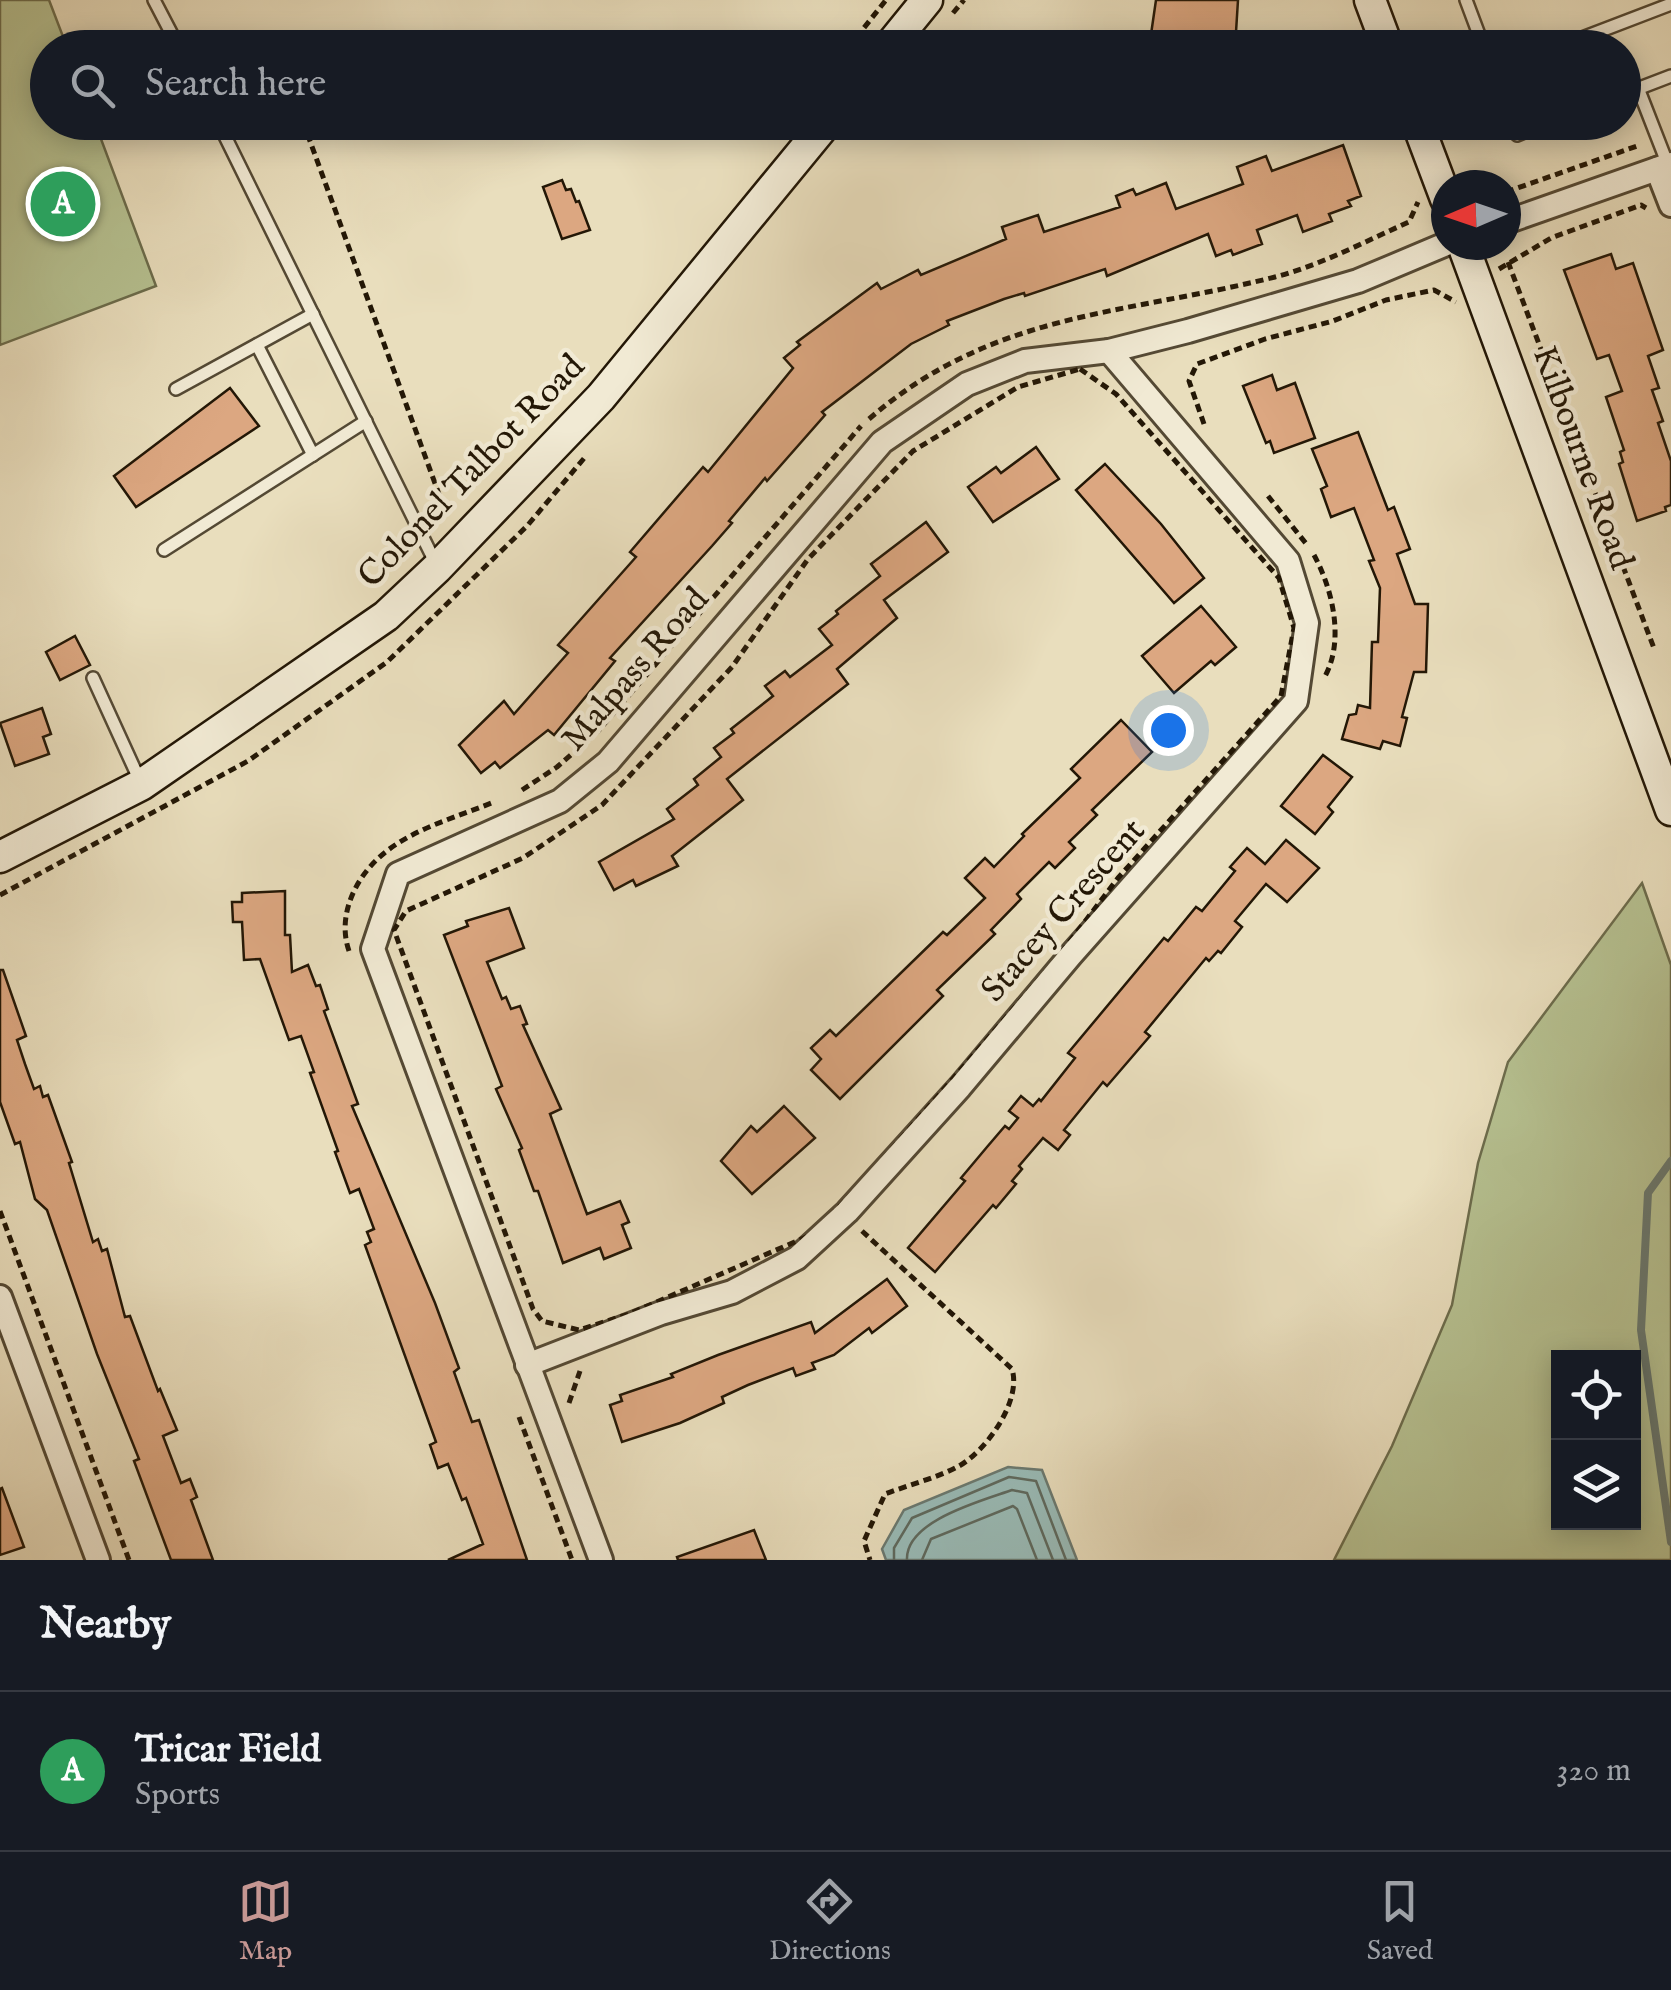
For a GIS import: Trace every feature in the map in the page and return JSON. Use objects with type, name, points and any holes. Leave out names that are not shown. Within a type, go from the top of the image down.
[{"type":"main road","points":[[1370,0],[1381,30]]},
{"type":"main road","points":[[900,30],[919,3]]},
{"type":"main road","name":"Colonel Talbot Road","points":[[0,857],[142,785],[386,616],[438,568],[601,397],[812,140]]},
{"type":"main road","points":[[1424,140],[1435,170]]},
{"type":"main road","name":"Kilbourne Road","points":[[1469,260],[1671,810]]},
{"type":"street","points":[[1521,217],[1665,166],[1662,209]]},
{"type":"street","name":"Malpass Road","points":[[602,1560],[526,1365],[374,949],[398,874],[560,801],[608,762],[882,442],[967,384],[1025,360],[1109,351],[1188,332],[1358,281],[1431,250]]},
{"type":"street","name":"Stacey Crescent","points":[[526,1365],[661,1313],[732,1292],[797,1258],[848,1212],[960,1087],[1070,955],[1296,701],[1306,623],[1288,560],[1109,351]]},
{"type":"street","points":[[0,1297],[98,1560]]},
{"type":"lane","points":[[154,0],[170,30]]},
{"type":"lane","points":[[1466,0],[1477,30]]},
{"type":"lane","points":[[1603,30],[1671,4]]},
{"type":"lane","points":[[1641,87],[1671,76]]},
{"type":"lane","points":[[1641,96],[1665,166]]},
{"type":"lane","points":[[227,140],[438,568]]},
{"type":"lane","points":[[176,389],[313,314]]},
{"type":"lane","points":[[257,344],[313,454]]},
{"type":"lane","points":[[164,550],[366,421]]},
{"type":"lane","points":[[93,678],[142,785]]},
{"type":"path","points":[[862,30],[886,0]]},
{"type":"path","points":[[1521,187],[1658,139]]},
{"type":"path","points":[[310,140],[440,497]]},
{"type":"path","points":[[520,792],[557,767],[599,730],[849,437],[904,388],[967,352],[1032,328],[1279,276],[1410,222],[1418,205],[1415,190]]},
{"type":"path","points":[[1501,284],[1499,267],[1551,238],[1641,205],[1662,209]]},
{"type":"path","points":[[1508,262],[1655,650]]},
{"type":"path","points":[[1204,424],[1189,382],[1197,364],[1386,300],[1434,290],[1464,306]]},
{"type":"path","points":[[1080,369],[1116,394],[1278,578],[1294,628],[1281,696],[1118,878],[1055,961],[866,1179],[813,1234],[630,1314],[579,1330],[542,1321],[533,1309],[394,930],[406,911],[523,858],[602,806],[732,667],[808,560],[913,451],[1018,388],[1080,369]]},
{"type":"path","points":[[1266,494],[1303,536],[1322,570],[1335,615],[1331,667],[1324,680]]},
{"type":"path","points":[[353,962],[346,943],[345,910],[378,854],[414,834],[502,798]]},
{"type":"path","points":[[0,1211],[129,1560]]},
{"type":"path","points":[[852,1240],[862,1230],[1012,1369],[1015,1380],[1005,1419],[961,1465],[885,1494],[864,1542],[870,1560]]},
{"type":"path","points":[[517,1410],[572,1560]]},
{"type":"green space","points":[[0,0],[49,0],[60,30],[30,30],[30,140],[101,140],[156,286],[0,345]]},
{"type":"green space","points":[[1642,883],[1671,965],[1671,1560],[1334,1560],[1392,1446],[1452,1305],[1478,1163],[1508,1062]]},
{"type":"water","points":[[1008,1467],[1042,1470],[1077,1560],[886,1560],[882,1549],[904,1510]]},
{"type":"building","points":[[1156,0],[1238,0],[1236,30],[1152,30]]},
{"type":"building","points":[[1343,145],[1361,196],[1348,201],[1351,206],[1329,214],[1332,221],[1303,232],[1297,215],[1257,230],[1262,244],[1233,255],[1231,250],[1216,256],[1208,234],[1107,276],[1105,269],[1025,296],[1024,293],[1004,299],[947,321],[949,325],[911,344],[822,412],[825,415],[767,481],[765,478],[729,521],[732,523],[610,658],[615,661],[554,735],[548,730],[500,768],[495,762],[481,773],[459,745],[504,701],[514,714],[568,653],[558,645],[636,557],[630,552],[703,467],[708,472],[793,368],[784,358],[800,345],[797,342],[877,283],[881,289],[918,270],[921,275],[1006,239],[1002,227],[1038,215],[1044,232],[1120,207],[1116,196],[1133,189],[1136,195],[1166,183],[1176,209],[1243,184],[1237,167],[1266,156],[1272,171]]},
{"type":"building","points":[[562,180],[566,190],[571,189],[576,202],[579,201],[590,230],[562,239],[543,187]]},
{"type":"building","points":[[1611,254],[1616,269],[1633,263],[1663,350],[1648,356],[1659,388],[1652,390],[1663,421],[1658,423],[1671,461],[1671,505],[1665,507],[1666,511],[1637,521],[1619,464],[1623,462],[1620,452],[1624,450],[1606,397],[1622,391],[1609,355],[1597,359],[1564,270]]},
{"type":"building","points":[[1272,375],[1277,390],[1295,383],[1315,438],[1274,453],[1270,441],[1266,443],[1243,386]]},
{"type":"building","points":[[230,388],[259,426],[136,507],[114,476]]},
{"type":"building","points":[[1358,432],[1388,510],[1394,507],[1410,549],[1397,554],[1415,604],[1428,604],[1426,672],[1414,672],[1402,717],[1407,718],[1400,746],[1383,741],[1380,749],[1342,739],[1349,715],[1356,714],[1358,705],[1370,708],[1372,642],[1378,642],[1380,588],[1369,561],[1374,560],[1354,508],[1331,517],[1321,489],[1327,486],[1312,449]]},
{"type":"building","points":[[1036,447],[1059,479],[993,522],[968,487],[996,467],[1001,473]]},
{"type":"building","points":[[1105,464],[1204,578],[1174,603],[1076,490]]},
{"type":"building","points":[[926,522],[948,552],[884,600],[897,618],[837,669],[848,684],[727,779],[743,800],[672,856],[678,866],[636,886],[633,880],[614,890],[599,862],[674,819],[667,809],[698,785],[694,779],[721,757],[714,748],[734,733],[731,729],[773,696],[765,686],[785,671],[790,677],[832,645],[819,629],[880,576],[871,564]]},
{"type":"building","points":[[1201,606],[1236,647],[1215,665],[1211,661],[1174,693],[1142,656]]},
{"type":"building","points":[[75,636],[90,665],[60,680],[46,652]]},
{"type":"building","points":[[42,708],[51,734],[43,737],[49,754],[15,766],[0,723]]},
{"type":"building","points":[[1121,720],[1152,752],[1092,810],[1097,815],[1069,842],[1075,848],[1055,868],[1049,862],[1017,894],[1021,899],[991,930],[995,934],[937,990],[943,996],[840,1099],[811,1070],[821,1059],[811,1048],[830,1030],[836,1036],[943,932],[947,935],[985,898],[965,878],[985,858],[994,867],[1080,778],[1071,769]]},
{"type":"building","points":[[1323,755],[1352,777],[1328,807],[1333,812],[1315,834],[1281,806]]},
{"type":"building","points":[[1286,840],[1319,868],[1287,902],[1266,884],[1235,921],[1242,927],[1221,953],[1218,951],[1209,961],[1206,958],[1145,1032],[1150,1036],[1107,1086],[1103,1082],[1064,1130],[1070,1135],[1058,1150],[1043,1138],[1019,1166],[1022,1169],[1012,1181],[1016,1184],[935,1272],[908,1248],[965,1181],[961,1178],[987,1147],[1005,1126],[1009,1129],[1018,1118],[1009,1111],[1021,1096],[1033,1106],[1041,1101],[1075,1058],[1068,1053],[1164,938],[1168,941],[1196,907],[1202,911],[1235,871],[1230,867],[1247,848],[1265,864]]},
{"type":"building","points":[[285,891],[285,935],[290,935],[292,972],[308,965],[316,986],[320,985],[328,1009],[324,1011],[358,1104],[352,1106],[435,1303],[459,1368],[454,1372],[472,1422],[479,1420],[527,1560],[448,1560],[483,1544],[448,1464],[438,1468],[430,1445],[436,1442],[365,1245],[371,1242],[367,1232],[374,1229],[359,1189],[350,1193],[301,1036],[289,1040],[260,959],[244,960],[242,922],[233,922],[232,902],[242,902],[242,893]]},
{"type":"building","points":[[509,908],[524,948],[487,962],[502,999],[506,997],[511,1009],[520,1006],[527,1024],[523,1025],[561,1109],[550,1114],[587,1214],[620,1201],[629,1222],[622,1225],[631,1248],[604,1259],[600,1248],[563,1263],[519,1150],[522,1148],[496,1089],[502,1086],[444,935],[468,926],[466,921]]},
{"type":"building","points":[[0,970],[26,1036],[17,1040],[34,1089],[40,1086],[43,1097],[48,1095],[72,1162],[69,1163],[93,1242],[98,1239],[102,1251],[107,1249],[125,1317],[130,1316],[177,1430],[163,1436],[181,1483],[190,1479],[197,1497],[191,1500],[213,1560],[171,1560],[134,1461],[139,1459],[97,1354],[47,1210],[35,1199],[20,1142],[15,1144],[0,1102]]},
{"type":"building","points":[[784,1106],[815,1138],[752,1194],[721,1161],[751,1126],[757,1132]]},
{"type":"building","points":[[887,1279],[907,1306],[872,1333],[869,1328],[834,1355],[812,1363],[815,1369],[796,1376],[793,1368],[748,1385],[722,1397],[724,1403],[680,1423],[622,1442],[610,1405],[622,1401],[620,1395],[811,1322],[815,1333]]},
{"type":"building","points":[[0,1489],[24,1547],[0,1555]]},
{"type":"building","points":[[754,1530],[766,1560],[678,1560],[677,1557]]},
{"type":"waterway","points":[[1671,1161],[1648,1193],[1641,1330],[1671,1542]]},
{"type":"place","name":"Tricar Field","points":[[63,204]]}]
